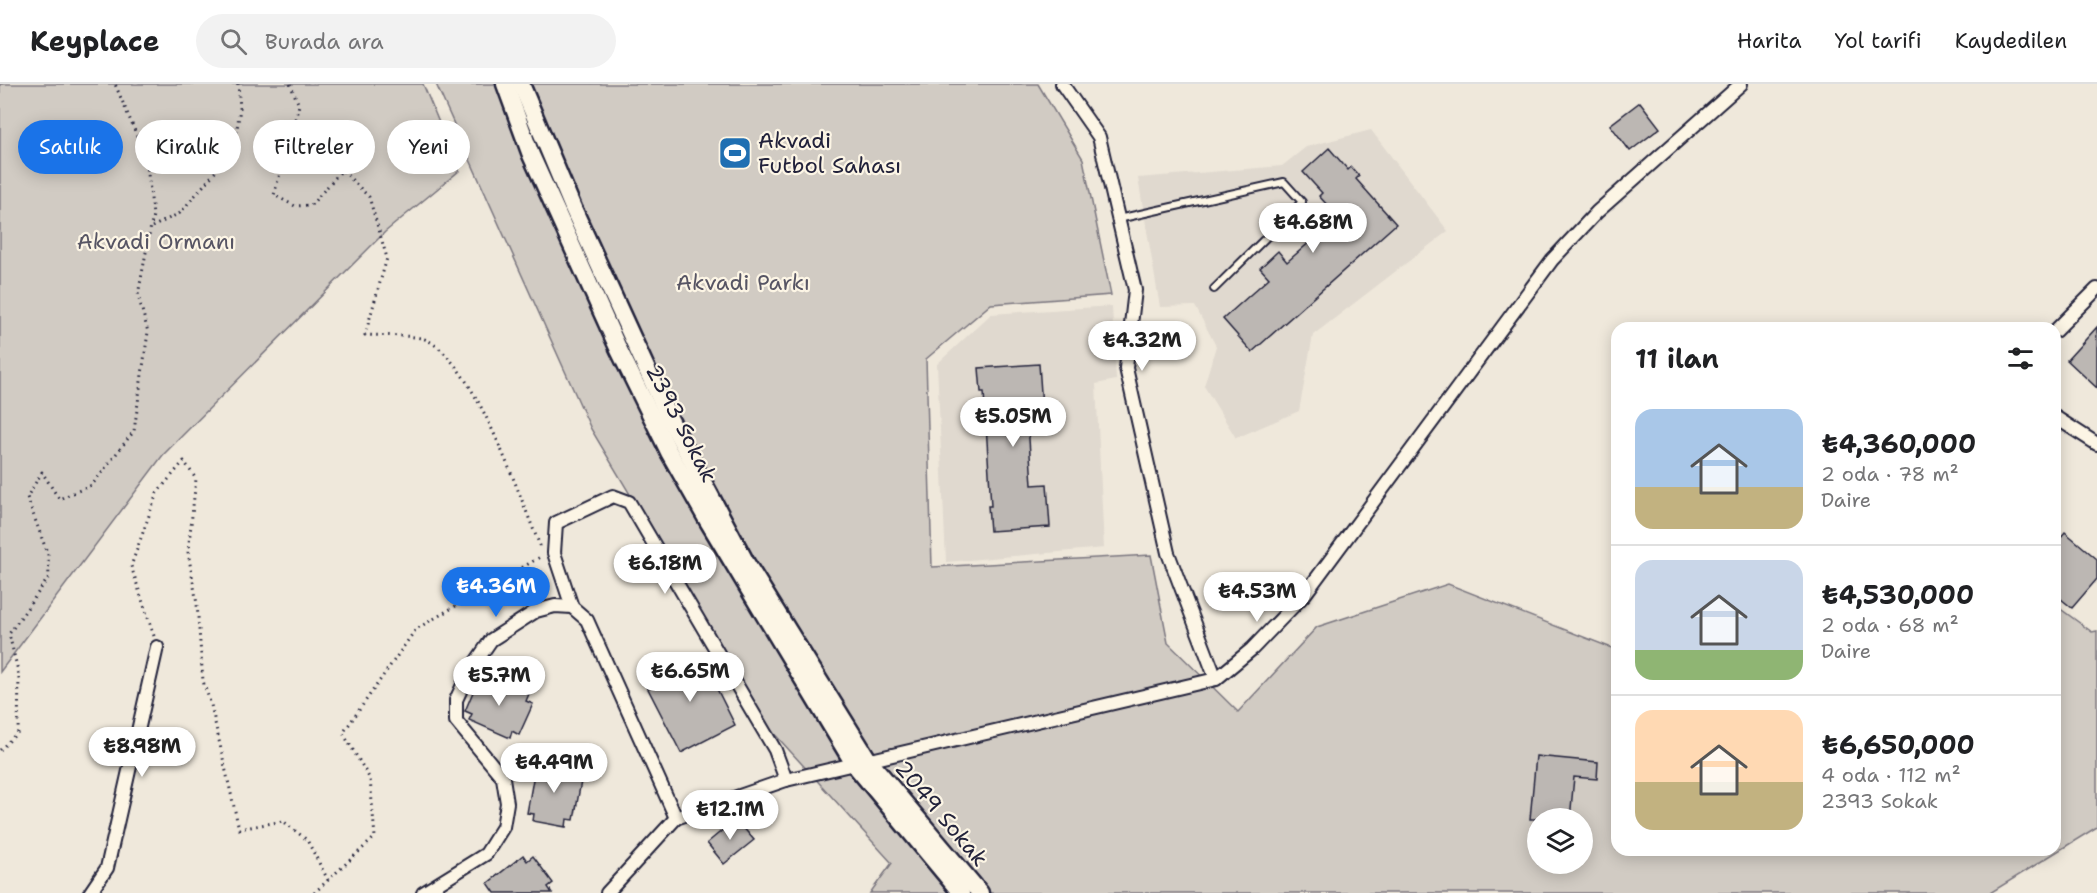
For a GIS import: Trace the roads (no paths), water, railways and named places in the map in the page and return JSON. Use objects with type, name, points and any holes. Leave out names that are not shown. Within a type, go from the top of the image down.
[{"type":"main road","name":"2393 Sokak","points":[[505,84],[531,155],[669,452],[750,594],[862,763]]},
{"type":"main road","name":"2393 Sokak","points":[[521,84],[573,208],[669,418],[752,573],[862,763]]},
{"type":"main road","name":"2049 Sokak","points":[[862,763],[961,893]]},
{"type":"main road","name":"2049 Sokak","points":[[862,763],[980,893]]},
{"type":"street","points":[[1062,84],[1099,137],[1135,290],[1126,368],[1168,553],[1216,679]]},
{"type":"street","points":[[607,893],[676,818],[786,780],[1216,679],[1252,649],[1305,594],[1552,260],[1597,212],[1741,84]]},
{"type":"street","points":[[2061,325],[2097,289]]},
{"type":"street","points":[[2061,421],[2095,441]]},
{"type":"street","points":[[676,818],[587,620],[572,607],[554,553],[556,523],[613,496],[629,502],[775,750],[786,780]]},
{"type":"street","points":[[423,893],[486,854],[503,827],[507,803],[503,778],[456,721],[456,700],[469,672],[491,640],[536,611],[555,606],[572,607]]},
{"type":"street","points":[[90,893],[106,868],[157,647]]},
{"type":"lane","points":[[1118,219],[1284,182],[1302,202],[1214,289]]},
{"type":"place","name":"Akvadi Futbol Sahası","points":[[735,153]]},
{"type":"park label","name":"Akvadi Ormanı","points":[[156,241]]},
{"type":"park label","name":"Akvadi Parkı","points":[[743,282]]}]
